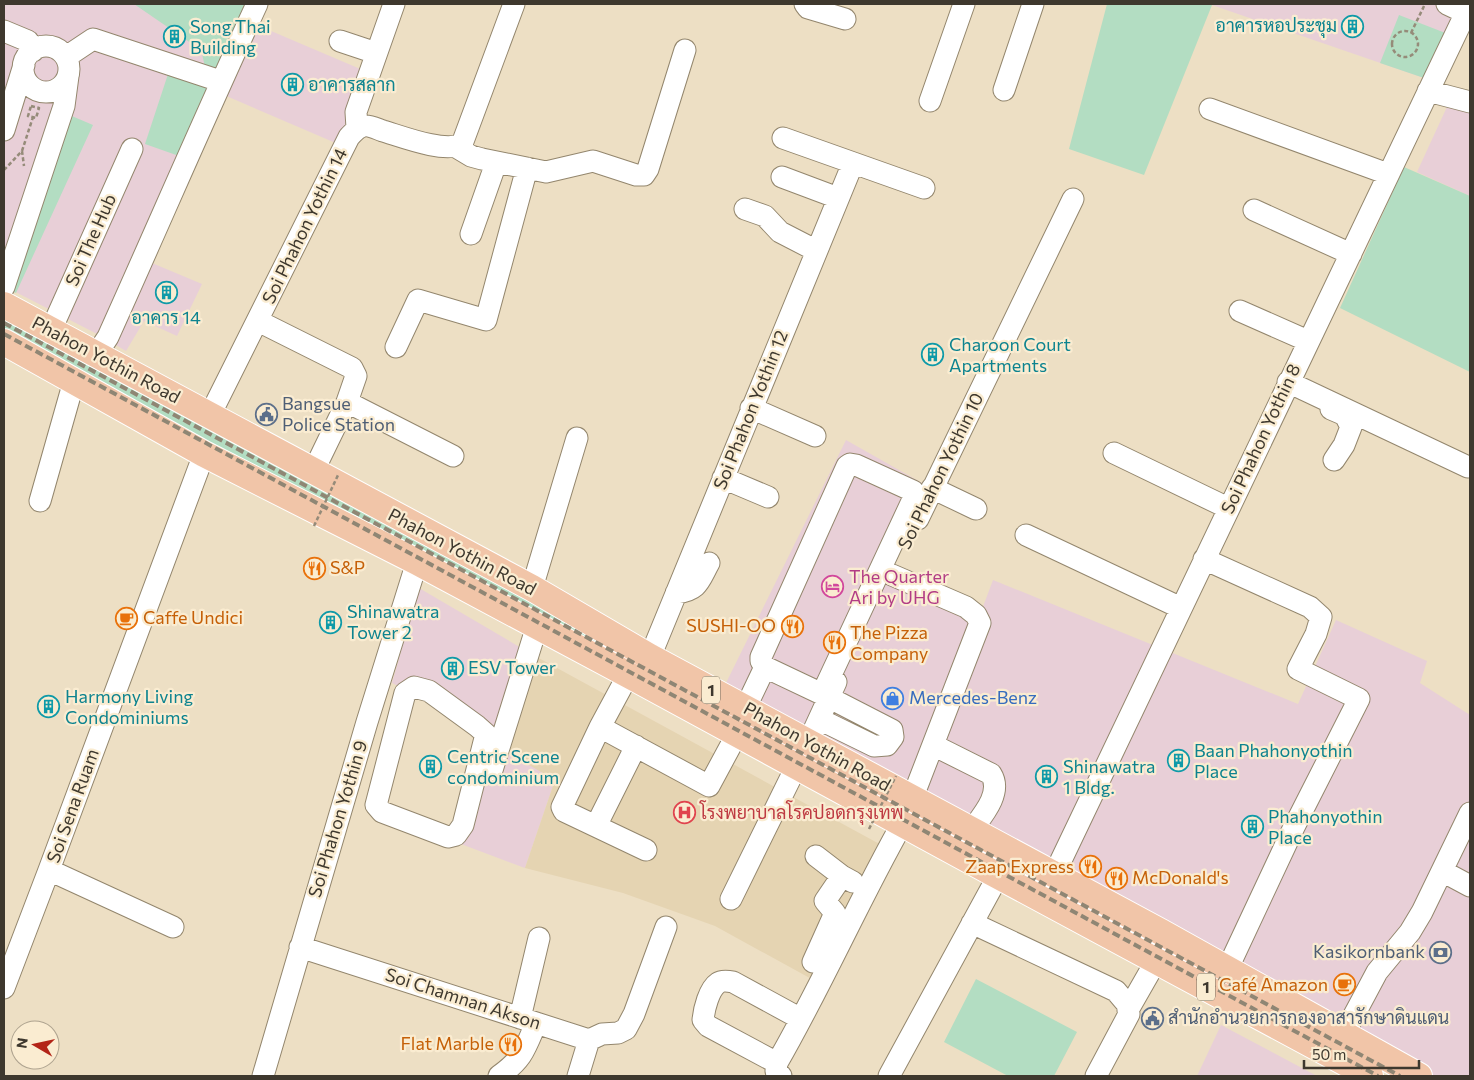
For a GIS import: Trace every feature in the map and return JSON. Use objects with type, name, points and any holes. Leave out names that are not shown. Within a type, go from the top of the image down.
[{"type":"main road","name":"Phahon Yothin Road","points":[[4,305],[532,588],[650,657],[1227,970],[1338,1045],[1370,1076]]},
{"type":"main road","name":"Phahon Yothin Road","points":[[4,342],[204,454],[417,562],[1156,961],[1338,1045],[1419,1076]]},
{"type":"main road","points":[[796,767],[808,743]]},
{"type":"main road","points":[[995,874],[1004,849]]},
{"type":"main road","points":[[1041,898],[1054,875]]},
{"type":"street","points":[[96,355],[108,337],[220,81],[257,4]]},
{"type":"street","points":[[357,128],[356,112],[394,4]]},
{"type":"street","points":[[456,147],[462,144],[466,136],[514,4]]},
{"type":"street","points":[[805,4],[808,8],[845,19]]},
{"type":"street","points":[[930,101],[964,4]]},
{"type":"street","points":[[1004,90],[1033,4]]},
{"type":"street","points":[[1447,4],[1468,9]]},
{"type":"street","name":"Soi Phahon Yothin 8","points":[[1054,875],[1468,9]]},
{"type":"street","points":[[4,31],[28,41],[29,57],[25,77],[28,83],[40,92],[56,90],[62,86],[67,66],[93,39],[220,81]]},
{"type":"street","points":[[340,41],[376,53]]},
{"type":"street","points":[[4,130],[29,57],[46,46],[60,51],[67,66],[64,106],[4,288]]},
{"type":"street","name":"Soi Phahon Yothin 14","points":[[210,416],[349,137],[357,128],[366,125],[411,140],[449,148],[456,147],[471,156],[496,163],[546,172],[593,161],[636,175],[644,175],[648,170],[685,50]]},
{"type":"street","points":[[1428,91],[1470,102]]},
{"type":"street","points":[[1210,109],[1388,174]]},
{"type":"street","points":[[783,138],[924,188]]},
{"type":"street","name":"Soi The Hub","points":[[51,330],[132,149]]},
{"type":"street","points":[[471,234],[496,163]]},
{"type":"street","name":"Soi Phahon Yothin 12","points":[[650,657],[853,163]]},
{"type":"street","points":[[396,347],[418,300],[486,320],[528,168]]},
{"type":"street","points":[[782,177],[838,198]]},
{"type":"street","name":"Soi Phahon Yothin 10","points":[[808,743],[819,719],[825,696],[892,574],[1002,334],[1072,199]]},
{"type":"street","points":[[745,209],[765,216],[780,232],[816,250]]},
{"type":"street","points":[[1254,210],[1351,254]]},
{"type":"street","points":[[1240,311],[1308,341]]},
{"type":"street","points":[[258,321],[352,368],[356,376],[347,402],[313,472]]},
{"type":"street","points":[[40,501],[74,381]]},
{"type":"street","points":[[1287,385],[1345,415],[1350,427],[1344,444],[1334,460]]},
{"type":"street","points":[[1287,385],[1468,467]]},
{"type":"street","points":[[347,402],[453,456]]},
{"type":"street","points":[[751,408],[814,436]]},
{"type":"street","points":[[532,588],[577,438]]},
{"type":"street","name":"Soi Sena Ruam","points":[[4,988],[204,454]]},
{"type":"street","points":[[1114,454],[1228,508]]},
{"type":"street","points":[[819,719],[874,746],[887,745],[893,737],[892,730],[765,666],[761,661],[761,657],[847,466],[850,464],[856,465],[915,493],[825,696]]},
{"type":"street","points":[[723,478],[768,497]]},
{"type":"street","points":[[932,488],[976,509]]},
{"type":"street","points":[[1026,535],[1181,608]]},
{"type":"street","points":[[1204,559],[1310,607],[1321,617],[1316,634],[1298,669],[1358,699],[1294,827],[1227,970]]},
{"type":"street","name":"Soi Phahon Yothin 9","points":[[263,1076],[300,947],[417,562]]},
{"type":"street","points":[[676,593],[688,592],[696,586],[709,563]]},
{"type":"street","points":[[892,574],[966,607],[976,615],[980,623],[912,799]]},
{"type":"street","points":[[492,770],[537,626]]},
{"type":"street","points":[[745,709],[765,666]]},
{"type":"street","points":[[628,675],[600,726],[562,807],[564,811],[646,850]]},
{"type":"street","points":[[414,687],[428,691],[486,734],[463,825],[456,835],[440,834],[382,812],[376,805],[398,717],[405,693],[414,687]]},
{"type":"street","points":[[373,704],[398,717]]},
{"type":"street","points":[[600,726],[709,786],[737,734]]},
{"type":"street","points":[[933,745],[991,774],[996,782],[994,795],[971,831]]},
{"type":"street","points":[[596,826],[636,746]]},
{"type":"street","points":[[731,899],[796,767]]},
{"type":"street","points":[[1338,1045],[1377,972],[1410,932],[1470,813]]},
{"type":"street","points":[[801,1019],[734,982],[723,981],[717,984],[704,1006],[703,1020],[708,1026],[779,1070],[801,1019],[902,824]]},
{"type":"street","points":[[816,856],[842,876],[867,889]]},
{"type":"street","points":[[49,870],[173,927]]},
{"type":"street","points":[[1442,871],[1470,886]]},
{"type":"street","points":[[888,1076],[972,923],[995,874]]},
{"type":"street","points":[[813,962],[836,913],[826,904],[826,900],[842,876]]},
{"type":"street","points":[[972,923],[1116,992],[1127,1004],[1129,1014],[1096,1076]]},
{"type":"street","points":[[578,1076],[589,1040],[602,1034],[618,1033],[626,1029],[634,1014],[666,927]]},
{"type":"street","points":[[499,1076],[514,1066],[521,1057],[539,938]]},
{"type":"street","name":"Soi Chamnan Akson","points":[[300,947],[589,1040]]},
{"type":"street","points":[[1128,1010],[1156,961]]},
{"type":"path","points":[[1411,33],[1426,4]]},
{"type":"path","points":[[1401,32],[1411,33],[1418,41],[1417,49],[1412,56],[1399,56],[1392,46],[1394,37],[1401,32]]},
{"type":"path","points":[[22,151],[33,117],[36,118],[39,108],[31,106],[28,116],[33,117]]},
{"type":"path","points":[[314,526],[339,473]]},
{"type":"path","points":[[869,829],[896,776]]},
{"type":"shaded area","points":[[4,4],[266,4],[257,25],[365,71],[338,144],[224,95],[152,263],[202,284],[177,336],[144,321],[126,351],[4,286]]},
{"type":"shaded area","points":[[1209,4],[1462,4],[1424,78]]},
{"type":"shaded area","points":[[1452,96],[1470,96],[1470,196],[1417,172]]},
{"type":"shaded area","points":[[846,440],[922,483],[887,565],[981,612],[993,580],[1298,704],[1336,620],[1427,661],[1420,683],[1470,715],[1470,1076],[1434,1076],[725,685]]},
{"type":"shaded area","points":[[419,588],[535,656],[555,780],[525,868],[461,844],[496,734],[392,683]]},
{"type":"shaded area","name":"โรงพยาบาลโรคปอดกรุงเทพ","points":[[535,656],[885,847],[817,982],[715,926],[623,893],[525,868],[555,780],[503,750]]},
{"type":"shaded area","points":[[1221,1025],[1317,1076],[1197,1076]]},
{"type":"green space","points":[[134,4],[245,4],[214,73],[206,71],[201,50]]},
{"type":"green space","points":[[1107,4],[1212,5],[1144,175],[1069,149]]},
{"type":"green space","points":[[1399,15],[1448,34],[1424,78],[1380,63]]},
{"type":"green space","points":[[169,71],[208,85],[179,156],[145,144]]},
{"type":"green space","points":[[67,114],[93,125],[16,293],[8,289]]},
{"type":"green space","points":[[1404,167],[1470,196],[1470,372],[1340,308]]},
{"type":"green space","points":[[4,315],[988,851],[986,857],[4,337]]},
{"type":"green space","points":[[976,979],[1077,1032],[1054,1076],[1008,1076],[944,1042]]},
{"type":"railway","points":[[4,323],[1400,1076]]},
{"type":"railway","points":[[4,334],[1378,1076]]},
{"type":"place","name":"อาคารหอประชุม","points":[[1353,26]]},
{"type":"place","name":"Song Thai Building","points":[[174,37]]},
{"type":"place","name":"อาคารสลาก","points":[[292,85]]},
{"type":"place","name":"อาคาร 14","points":[[166,293]]},
{"type":"place","name":"Charoon Court Apartments","points":[[933,355]]},
{"type":"place","name":"Bangsue Police Station","points":[[266,414]]},
{"type":"place","name":"S&P","points":[[314,568]]},
{"type":"place","name":"The Quarter Ari by UHG","points":[[833,587]]},
{"type":"place","name":"Caffe Undici","points":[[127,618]]},
{"type":"place","name":"Shinawatra Tower 2","points":[[331,622]]},
{"type":"place","name":"SUSHI-OO","points":[[792,626]]},
{"type":"place","name":"The Pizza Company","points":[[834,643]]},
{"type":"place","name":"ESV Tower","points":[[452,668]]},
{"type":"place","name":"Mercedes-Benz","points":[[893,698]]},
{"type":"place","name":"Harmony Living Condominiums","points":[[49,707]]},
{"type":"place","name":"Baan Phahonyothin Place","points":[[1178,761]]},
{"type":"place","name":"Centric Scene condominium","points":[[431,767]]},
{"type":"place","name":"Shinawatra 1 Bldg.","points":[[1047,777]]},
{"type":"place","name":"โรงพยาบาลโรคปอดกรุงเทพ","points":[[684,813]]},
{"type":"place","name":"Phahonyothin Place","points":[[1252,827]]},
{"type":"place","name":"Zaap Express","points":[[1090,867]]},
{"type":"place","name":"McDonald's","points":[[1116,878]]},
{"type":"place","name":"Kasikornbank","points":[[1441,952]]},
{"type":"place","name":"Café Amazon","points":[[1344,985]]},
{"type":"place","name":"สำนักอำนวยการกองอาสารักษาดินแดน","points":[[1152,1018]]},
{"type":"place","name":"Flat Marble","points":[[510,1044]]}]
